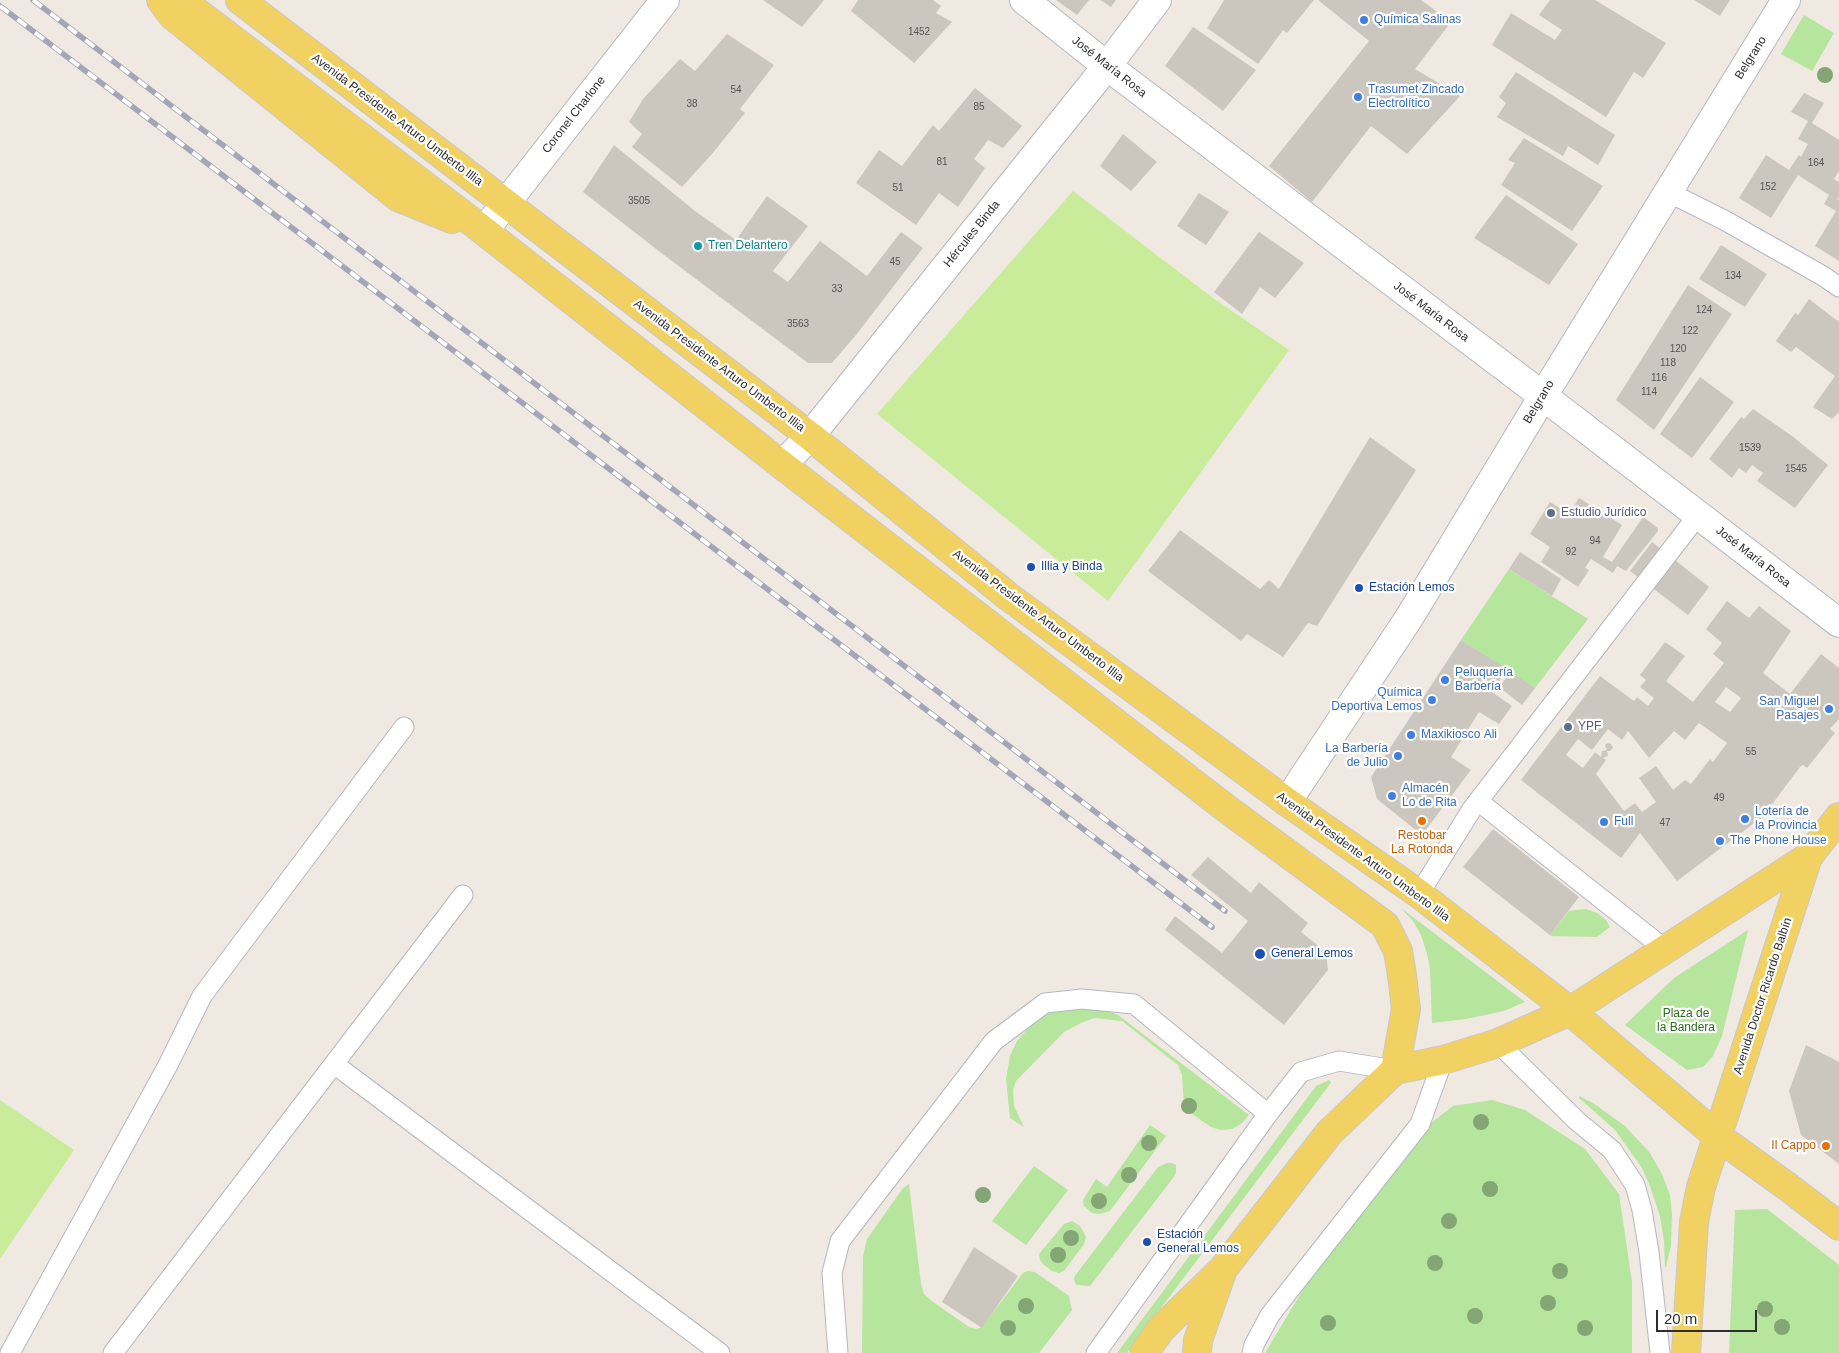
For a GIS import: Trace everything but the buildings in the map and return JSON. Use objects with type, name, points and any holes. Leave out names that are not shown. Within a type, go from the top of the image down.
[{"type":"main road","points":[[161,0],[172,14],[398,197],[484,231]]},
{"type":"main road","points":[[181,0],[484,231],[782,465],[1219,803],[1386,925],[1398,951],[1406,1009],[1395,1070],[1329,1133],[1223,1269],[1161,1329],[1144,1353]]},
{"type":"main road","name":"Avenida Presidente Arturo Umberto Illia","points":[[240,0],[810,436],[1009,597],[1287,802],[1419,894],[1570,1011],[1717,1136],[1839,1226]]},
{"type":"main road","name":"Avenida Doctor Ricardo Balbín","points":[[1395,1070],[1443,1060],[1498,1043],[1570,1011],[1808,857],[1839,817]]},
{"type":"main road","name":"Avenida Doctor Ricardo Balbín","points":[[1686,1353],[1694,1222],[1701,1187],[1808,857]]},
{"type":"main road","points":[[1197,1353],[1198,1340],[1223,1269]]},
{"type":"street","name":"Coronel Charlone","points":[[484,231],[665,0]]},
{"type":"street","name":"José María Rosa","points":[[1024,0],[1107,66],[1839,623]]},
{"type":"street","name":"Hércules Binda","points":[[782,465],[810,436],[1107,66],[1157,0]]},
{"type":"street","name":"Belgrano","points":[[1287,802],[1409,618],[1786,0]]},
{"type":"lane","points":[[1668,192],[1724,220],[1823,276],[1839,288]]},
{"type":"lane","points":[[1419,894],[1478,801],[1698,515]]},
{"type":"lane","points":[[10,1353],[168,1065],[202,996],[404,727]]},
{"type":"lane","points":[[1478,801],[1666,950]]},
{"type":"lane","points":[[113,1353],[463,895]]},
{"type":"lane","points":[[838,1353],[832,1273],[840,1242],[994,1041],[1046,1003],[1082,999],[1134,1004],[1268,1114]]},
{"type":"lane","points":[[1498,1043],[1577,1121],[1612,1150],[1635,1185],[1650,1252],[1660,1353]]},
{"type":"lane","points":[[1252,1353],[1254,1345],[1270,1315],[1420,1124],[1443,1060]]},
{"type":"lane","points":[[1096,1353],[1268,1114],[1301,1072],[1339,1061],[1395,1070]]},
{"type":"lane","points":[[334,1064],[720,1353]]},
{"type":"green space","points":[[1804,15],[1834,33],[1812,71],[1781,54]]},
{"type":"green space","points":[[1073,191],[1213,298],[1289,350],[1108,601],[877,414]]},
{"type":"green space","points":[[1509,569],[1588,619],[1535,688],[1461,640]]},
{"type":"green space","points":[[1401,908],[1525,1002],[1504,1011],[1466,1019],[1432,1023],[1430,968],[1427,954],[1421,935],[1413,921]]},
{"type":"green space","points":[[1586,909],[1597,913],[1606,920],[1610,927],[1597,937],[1550,935],[1569,911]]},
{"type":"green space","name":"Plaza de la Bandera","points":[[1748,930],[1722,1036],[1713,1056],[1703,1067],[1687,1070],[1625,1025],[1674,978]]},
{"type":"green space","points":[[1063,1008],[1105,1009],[1118,1015],[1249,1115],[1241,1124],[1232,1129],[1221,1130],[1211,1127],[1192,1114],[1184,1105],[1182,1075],[1178,1065],[1122,1021],[1094,1018],[1064,1032],[1016,1081],[1013,1090],[1014,1106],[1024,1127],[1010,1118],[1006,1079],[1010,1056],[1017,1041],[1032,1024],[1043,1016]]},
{"type":"green space","points":[[1329,1080],[1330,1084],[1127,1353],[1117,1353],[1316,1086]]},
{"type":"green space","points":[[1579,1096],[1593,1103],[1625,1126],[1650,1153],[1662,1174],[1670,1195],[1672,1214],[1671,1245],[1666,1267],[1660,1216],[1642,1168],[1615,1130]]},
{"type":"green space","points":[[0,1100],[74,1150],[0,1259]]},
{"type":"green space","points":[[1492,1100],[1525,1110],[1585,1149],[1619,1194],[1632,1282],[1632,1353],[1265,1353],[1316,1268],[1385,1184],[1431,1123],[1453,1106]]},
{"type":"green space","points":[[1150,1125],[1166,1136],[1110,1211],[1099,1214],[1092,1213],[1084,1206],[1083,1200],[1096,1179],[1107,1187]]},
{"type":"green space","points":[[1167,1163],[1176,1165],[1176,1173],[1173,1178],[1090,1286],[1076,1285],[1074,1277],[1158,1167]]},
{"type":"green space","points":[[1034,1166],[1068,1190],[1026,1245],[992,1221]]},
{"type":"green space","points":[[909,1184],[921,1284],[924,1294],[933,1302],[969,1327],[976,1329],[982,1327],[1023,1273],[1027,1271],[1035,1272],[1069,1296],[1072,1310],[1039,1353],[862,1353],[863,1256],[867,1239],[903,1188]]},
{"type":"green space","points":[[1767,1209],[1839,1265],[1839,1353],[1729,1353],[1735,1210]]},
{"type":"green space","points":[[1072,1221],[1080,1226],[1083,1231],[1086,1237],[1084,1244],[1064,1271],[1059,1273],[1052,1271],[1040,1260],[1039,1254],[1064,1224]]},
{"type":"railway","points":[[33,0],[1225,911]]},
{"type":"railway","points":[[0,6],[1212,927]]},
{"type":"place","name":"Química Salinas","points":[[1364,20]]},
{"type":"place","name":"Trasumet Zincado Electrolítico","points":[[1358,97]]},
{"type":"place","name":"Tren Delantero","points":[[698,246]]},
{"type":"place","name":"Estudio Jurídico","points":[[1551,513]]},
{"type":"place","name":"Illia y Binda","points":[[1031,567]]},
{"type":"place","name":"Estación Lemos","points":[[1359,588]]},
{"type":"place","name":"Peluquería Barbería","points":[[1445,680]]},
{"type":"place","name":"Química Deportiva Lemos","points":[[1432,700]]},
{"type":"place","name":"San Miguel Pasajes","points":[[1829,709]]},
{"type":"place","name":"YPF","points":[[1568,727]]},
{"type":"place","name":"Maxikiosco Ali","points":[[1411,735]]},
{"type":"place","name":"La Barbería de Julio","points":[[1398,756]]},
{"type":"place","name":"Almacén Lo de Rita","points":[[1392,796]]},
{"type":"place","name":"Lotería de la Provincia","points":[[1745,819]]},
{"type":"place","name":"Restobar La Rotonda","points":[[1422,821]]},
{"type":"place","name":"Full","points":[[1604,822]]},
{"type":"place","name":"The Phone House","points":[[1720,841]]},
{"type":"place","name":"General Lemos","points":[[1260,954]]},
{"type":"place","name":"Il Cappo","points":[[1826,1146]]},
{"type":"place","name":"Estación General Lemos","points":[[1147,1242]]}]
